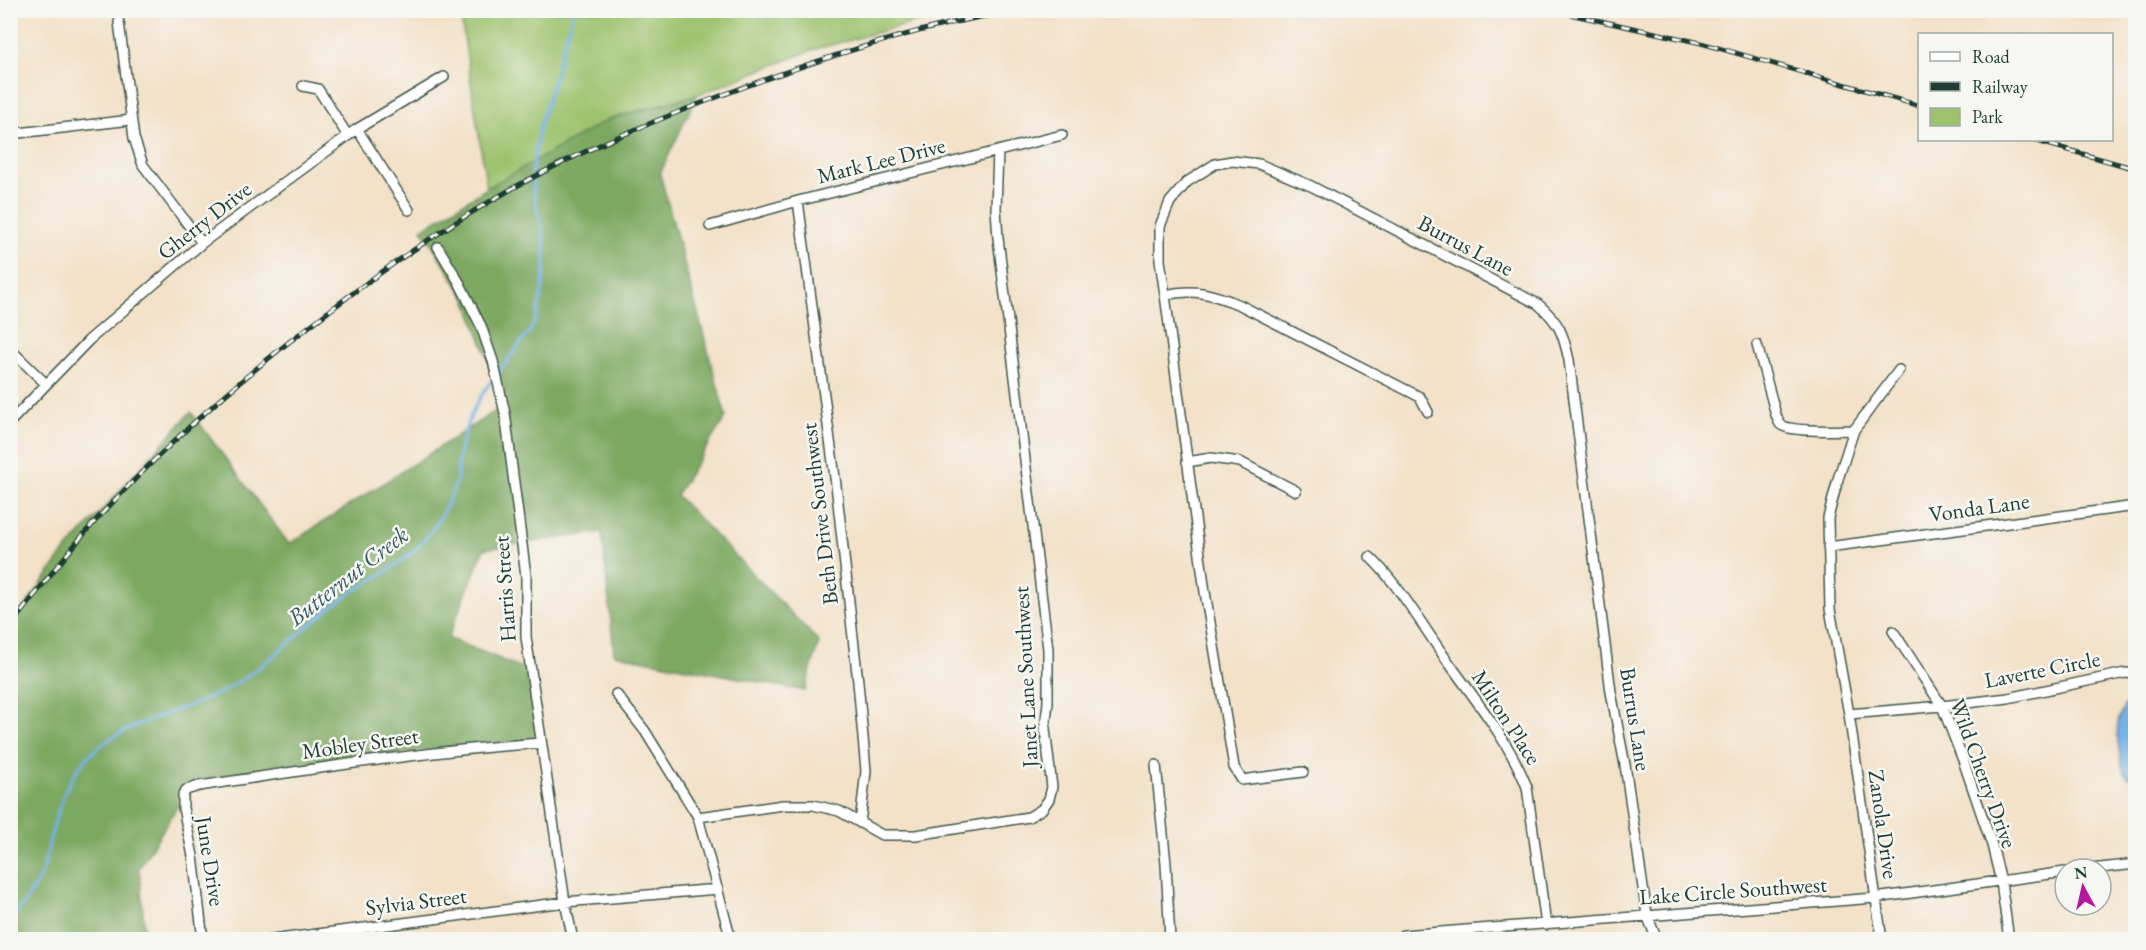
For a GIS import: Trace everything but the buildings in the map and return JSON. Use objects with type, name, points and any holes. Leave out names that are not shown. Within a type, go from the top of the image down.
[{"type":"street","points":[[119,22],[134,138],[143,165],[202,243]]},
{"type":"street","name":"Gherry Drive","points":[[10,422],[89,340],[202,243],[357,129],[444,77]]},
{"type":"street","points":[[303,86],[318,89],[348,136]]},
{"type":"street","points":[[10,134],[131,120]]},
{"type":"street","points":[[357,129],[410,210]]},
{"type":"street","name":"Mark Lee Drive","points":[[710,226],[798,201],[1062,135]]},
{"type":"street","name":"Janet Lane Southwest","points":[[698,817],[783,805],[813,805],[839,811],[882,835],[916,835],[1029,817],[1042,809],[1049,799],[1052,787],[1045,729],[1048,702],[1048,650],[998,238],[996,209],[998,151]]},
{"type":"street","name":"Burrus Lane","points":[[1303,772],[1242,780],[1234,767],[1204,592],[1160,260],[1160,226],[1170,202],[1186,182],[1215,164],[1232,161],[1259,164],[1311,186],[1538,304],[1554,318],[1564,336],[1569,360],[1611,692],[1625,765],[1647,915],[1656,937]]},
{"type":"street","name":"Beth Drive Southwest","points":[[798,201],[836,485],[858,682],[866,771],[860,823]]},
{"type":"street","name":"Harris Street","points":[[438,247],[481,326],[493,361],[503,406],[526,576],[526,637],[565,902],[573,939]]},
{"type":"street","points":[[1165,295],[1195,291],[1214,294],[1240,305],[1420,397],[1428,412]]},
{"type":"street","points":[[1757,345],[1776,415],[1781,425],[1787,428],[1854,430]]},
{"type":"street","points":[[10,349],[46,384]]},
{"type":"street","name":"Zanola Drive","points":[[1882,939],[1849,714],[1830,609],[1828,518],[1854,430],[1899,370]]},
{"type":"street","points":[[1187,462],[1211,458],[1240,462],[1296,491]]},
{"type":"street","name":"Vonda Lane","points":[[1828,547],[2136,506]]},
{"type":"street","name":"Milton Place","points":[[1370,557],[1405,600],[1502,739],[1521,771],[1527,786],[1546,926]]},
{"type":"street","name":"Wild Cherry Drive","points":[[1893,631],[1942,706],[1984,819],[2001,882],[2009,939]]},
{"type":"street","name":"Laverte Circle","points":[[1849,714],[2008,698],[2125,673],[2136,674]]},
{"type":"street","points":[[616,694],[645,730],[698,817],[732,939]]},
{"type":"street","name":"Mobley Street","points":[[186,790],[398,756],[541,743]]},
{"type":"street","points":[[1156,765],[1166,864],[1170,939]]},
{"type":"street","name":"June Drive","points":[[186,790],[183,795],[183,808],[193,856],[202,939]]},
{"type":"street","points":[[2113,867],[2136,864]]},
{"type":"street","name":"Lake Circle Southwest","points":[[1402,935],[1546,926],[1647,915],[1875,898],[2053,873]]},
{"type":"street","name":"Sylvia Street","points":[[271,939],[565,902],[718,889]]},
{"type":"green space","points":[[460,11],[971,11],[943,15],[812,50],[697,95],[609,119],[487,189]]},
{"type":"green space","points":[[697,95],[660,174],[726,417],[676,495],[819,642],[805,691],[614,654],[602,532],[484,549],[448,638],[534,673],[544,742],[489,742],[194,780],[139,868],[145,933],[110,939],[11,940],[11,625],[66,550],[191,412],[289,544],[505,405],[466,299],[422,229],[487,188],[609,119]]},
{"type":"green space","points":[[1551,931],[1552,939],[1467,939]]},
{"type":"water","points":[[2135,691],[2135,777],[2128,777],[2121,763],[2117,728],[2124,706]]},
{"type":"waterway","name":"Butternut Creek","points":[[498,373],[530,331],[536,319],[542,292],[545,265],[544,237],[534,196],[532,170],[539,129],[574,10]]},
{"type":"waterway","name":"Butternut Creek","points":[[10,921],[38,881],[45,863],[57,813],[66,791],[77,770],[93,752],[122,732],[203,700],[235,684],[266,662],[338,602],[399,563],[417,548],[430,533],[451,497],[457,478],[463,438],[481,396],[494,378]]},
{"type":"railway","points":[[10,626],[98,518],[206,411],[347,297],[465,216],[576,156],[670,115],[766,79],[890,39],[1018,10]]},
{"type":"railway","points":[[1551,10],[1701,43],[1918,105]]},
{"type":"railway","points":[[2037,141],[2136,169]]}]
